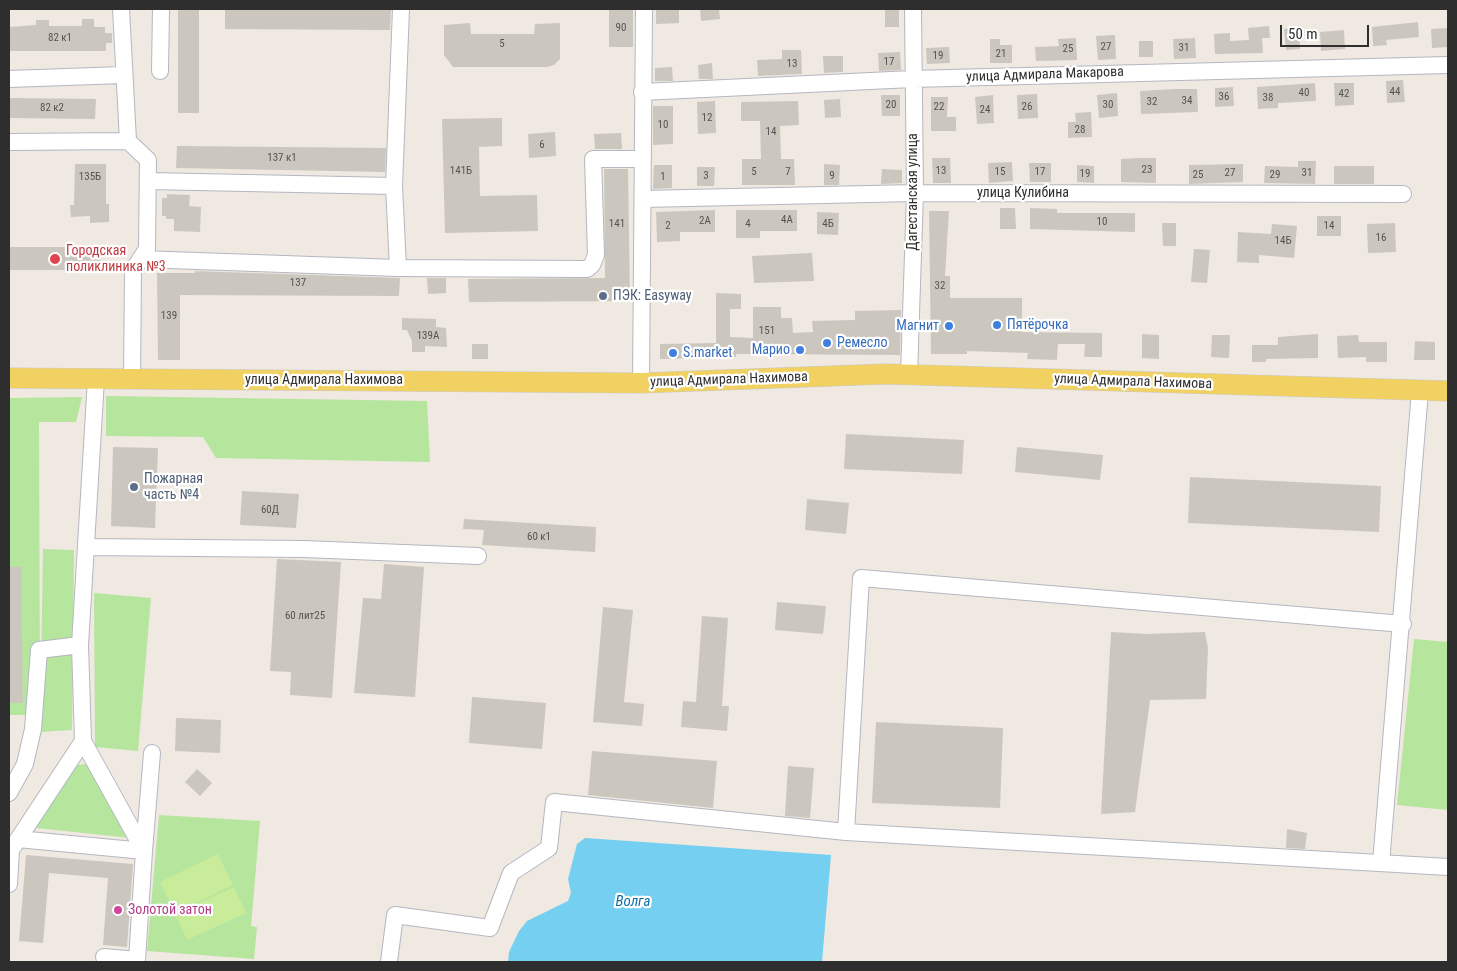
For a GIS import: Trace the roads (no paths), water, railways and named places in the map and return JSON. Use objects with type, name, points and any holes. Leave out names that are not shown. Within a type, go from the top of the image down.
[{"type":"main road","name":"улица Адмирала Нахимова","points":[[9,378],[642,383],[909,375],[1420,391],[1448,390]]},
{"type":"street","points":[[121,9],[128,141],[148,160],[147,249],[133,270],[132,379]]},
{"type":"street","points":[[160,71],[161,9]]},
{"type":"street","points":[[398,268],[394,186],[401,9]]},
{"type":"street","points":[[642,383],[642,92],[644,9]]},
{"type":"street","name":"Дагестанская улица","points":[[909,375],[915,193],[912,79],[913,9]]},
{"type":"street","name":"улица Адмирала Макарова","points":[[642,92],[912,79],[1448,64]]},
{"type":"street","points":[[9,79],[123,75]]},
{"type":"street","points":[[9,142],[128,141]]},
{"type":"street","points":[[140,259],[398,268],[588,268],[592,265],[596,254],[593,159],[643,159]]},
{"type":"street","points":[[148,180],[394,186]]},
{"type":"street","name":"улица Кулибина","points":[[643,199],[915,193],[1404,194]]},
{"type":"street","points":[[96,379],[80,645],[83,741],[144,850]]},
{"type":"street","points":[[1380,863],[1402,624],[1420,391]]},
{"type":"street","points":[[86,547],[304,549],[478,556]]},
{"type":"street","points":[[846,832],[861,578],[1402,624]]},
{"type":"street","points":[[9,793],[25,764],[33,730],[39,650],[80,645]]},
{"type":"street","points":[[9,884],[11,850],[83,741]]},
{"type":"street","points":[[104,957],[137,960],[152,753]]},
{"type":"street","points":[[389,962],[395,915],[490,928],[511,873],[550,848],[554,802],[846,832],[1448,867]]},
{"type":"street","points":[[18,839],[144,850]]},
{"type":"water","name":"Волга","points":[[585,838],[831,855],[822,962],[508,962],[509,952],[519,931],[527,921],[568,901],[571,893],[568,879],[577,844]]},
{"type":"place","name":"Городская поликлиника №3","points":[[55,259]]},
{"type":"place","name":"ПЭК: Easyway","points":[[603,296]]},
{"type":"place","name":"Пятёрочка","points":[[997,325]]},
{"type":"place","name":"Магнит","points":[[949,326]]},
{"type":"place","name":"Ремесло","points":[[827,343]]},
{"type":"place","name":"Марио","points":[[800,350]]},
{"type":"place","name":"S.market","points":[[673,353]]},
{"type":"place","name":"Пожарная часть №4","points":[[134,487]]},
{"type":"place","name":"Золотой затон","points":[[118,910]]}]
